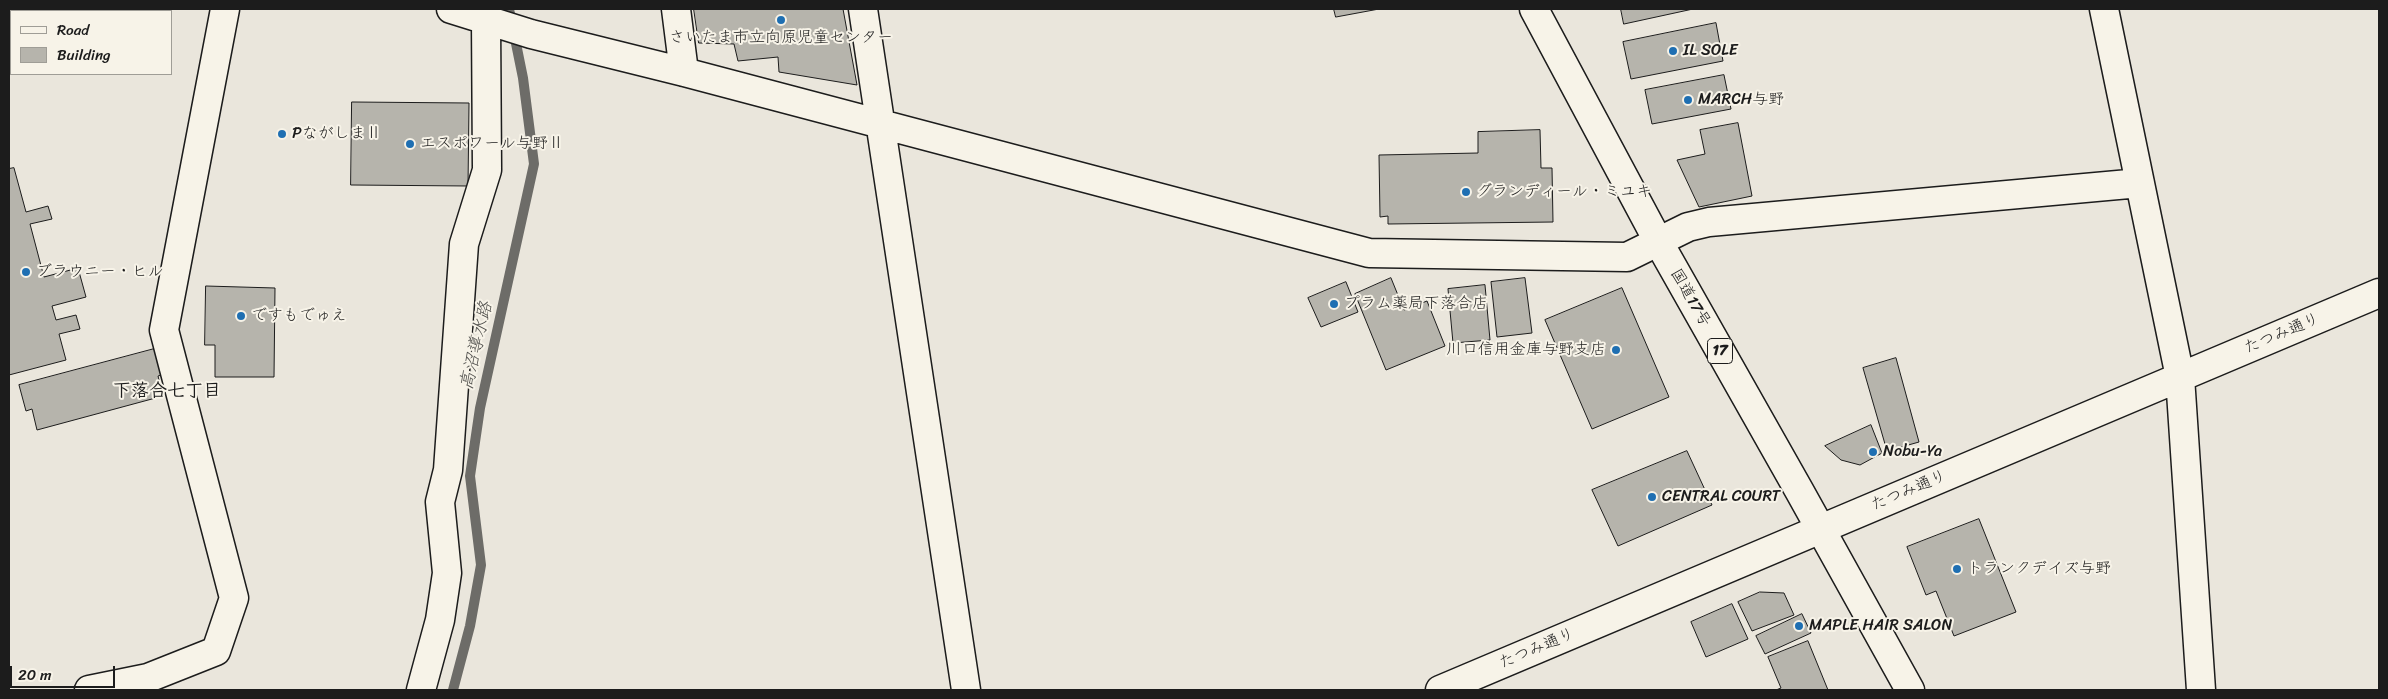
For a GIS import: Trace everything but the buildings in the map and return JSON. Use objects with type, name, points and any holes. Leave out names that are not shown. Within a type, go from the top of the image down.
[{"type":"main road","points":[[89,690],[148,678],[216,651],[234,598],[164,330],[225,9]]},
{"type":"main road","points":[[451,9],[531,34],[684,72],[1369,253],[1627,257],[1688,227],[1709,222],[2140,183]]},
{"type":"main road","points":[[676,9],[684,72]]},
{"type":"main road","points":[[862,9],[966,690]]},
{"type":"main road","name":"国道17号","points":[[1534,9],[1658,241],[1910,690]]},
{"type":"main road","points":[[2104,9],[2180,376],[2200,690]]},
{"type":"main road","points":[[421,690],[440,620],[447,573],[440,502],[448,470],[464,244],[487,170],[490,22]]},
{"type":"main road","name":"たつみ通り","points":[[1440,690],[2379,293]]},
{"type":"waterway","name":"高沼導水路","points":[[453,690],[470,626],[481,565],[470,476],[480,408],[534,164],[523,78],[509,9]]},
{"type":"place","name":"さいたま市立向原児童センター","points":[[781,20]]},
{"type":"place","name":"IL SOLE","points":[[1673,51]]},
{"type":"place","name":"MARCH与野","points":[[1688,100]]},
{"type":"place","name":"PながしまⅡ","points":[[282,134]]},
{"type":"place","name":"エスポワール与野Ⅱ","points":[[410,144]]},
{"type":"place","name":"グランディール・ミユキ","points":[[1466,192]]},
{"type":"place","name":"ブラウニー・ヒル","points":[[26,272]]},
{"type":"place","name":"プラム薬局下落合店","points":[[1334,304]]},
{"type":"place","name":"ですもでゅえ","points":[[241,316]]},
{"type":"place","name":"川口信用金庫与野支店","points":[[1616,350]]},
{"type":"place","name":"Nobu-Ya","points":[[1873,452]]},
{"type":"place","name":"CENTRAL COURT","points":[[1652,497]]},
{"type":"place","name":"トランクデイズ与野","points":[[1957,569]]},
{"type":"place","name":"MAPLE HAIR SALON","points":[[1799,626]]},
{"type":"district","name":"下落合七丁目","points":[[167,391]]}]
